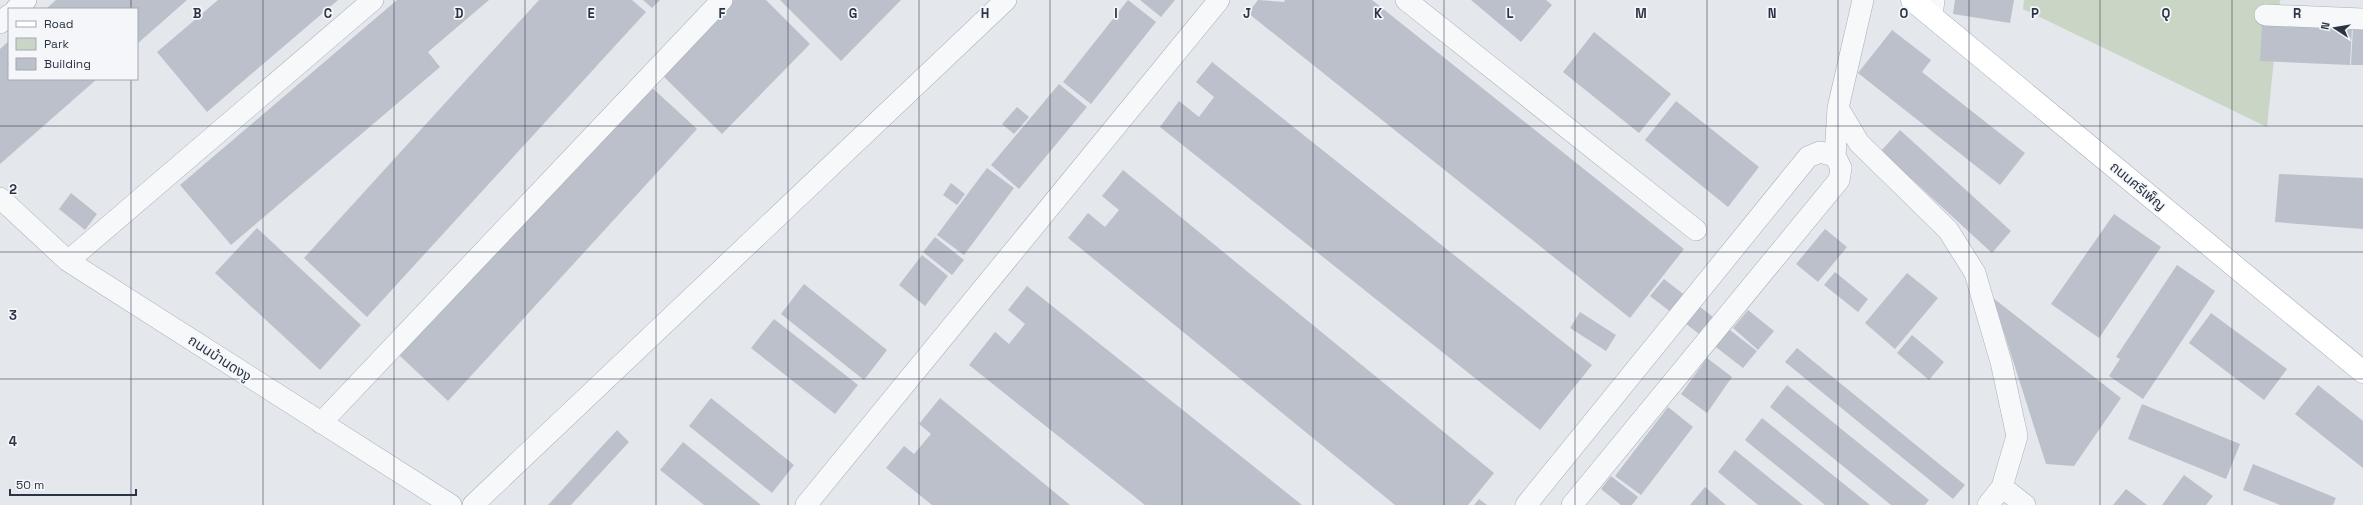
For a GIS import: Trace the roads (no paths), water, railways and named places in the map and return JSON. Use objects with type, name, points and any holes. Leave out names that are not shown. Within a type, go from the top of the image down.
[{"type":"main road","name":"ถนนศรีเพ็ญ","points":[[1912,0],[1933,8],[2363,372]]},
{"type":"street","points":[[17,8],[26,0]]},
{"type":"street","points":[[68,261],[373,0]]},
{"type":"street","points":[[321,422],[722,0]]},
{"type":"street","points":[[473,505],[1006,0]]},
{"type":"street","points":[[806,505],[1218,0]]},
{"type":"street","points":[[1406,0],[1696,230]]},
{"type":"street","points":[[1572,505],[1839,180],[1841,168],[1835,156],[1838,108],[1863,0]]},
{"type":"street","points":[[2265,15],[2326,9],[2363,19]]},
{"type":"street","points":[[0,23],[8,16]]},
{"type":"street","points":[[1838,108],[1858,143],[1948,230],[1974,272],[2001,362],[2017,436],[2002,487],[1988,505]]},
{"type":"street","points":[[1526,505],[1808,156],[1820,152],[1835,156]]},
{"type":"street","name":"ถนนบ้านดงงู","points":[[0,198],[68,261],[450,505]]},
{"type":"street","points":[[2002,487],[2026,505]]}]
